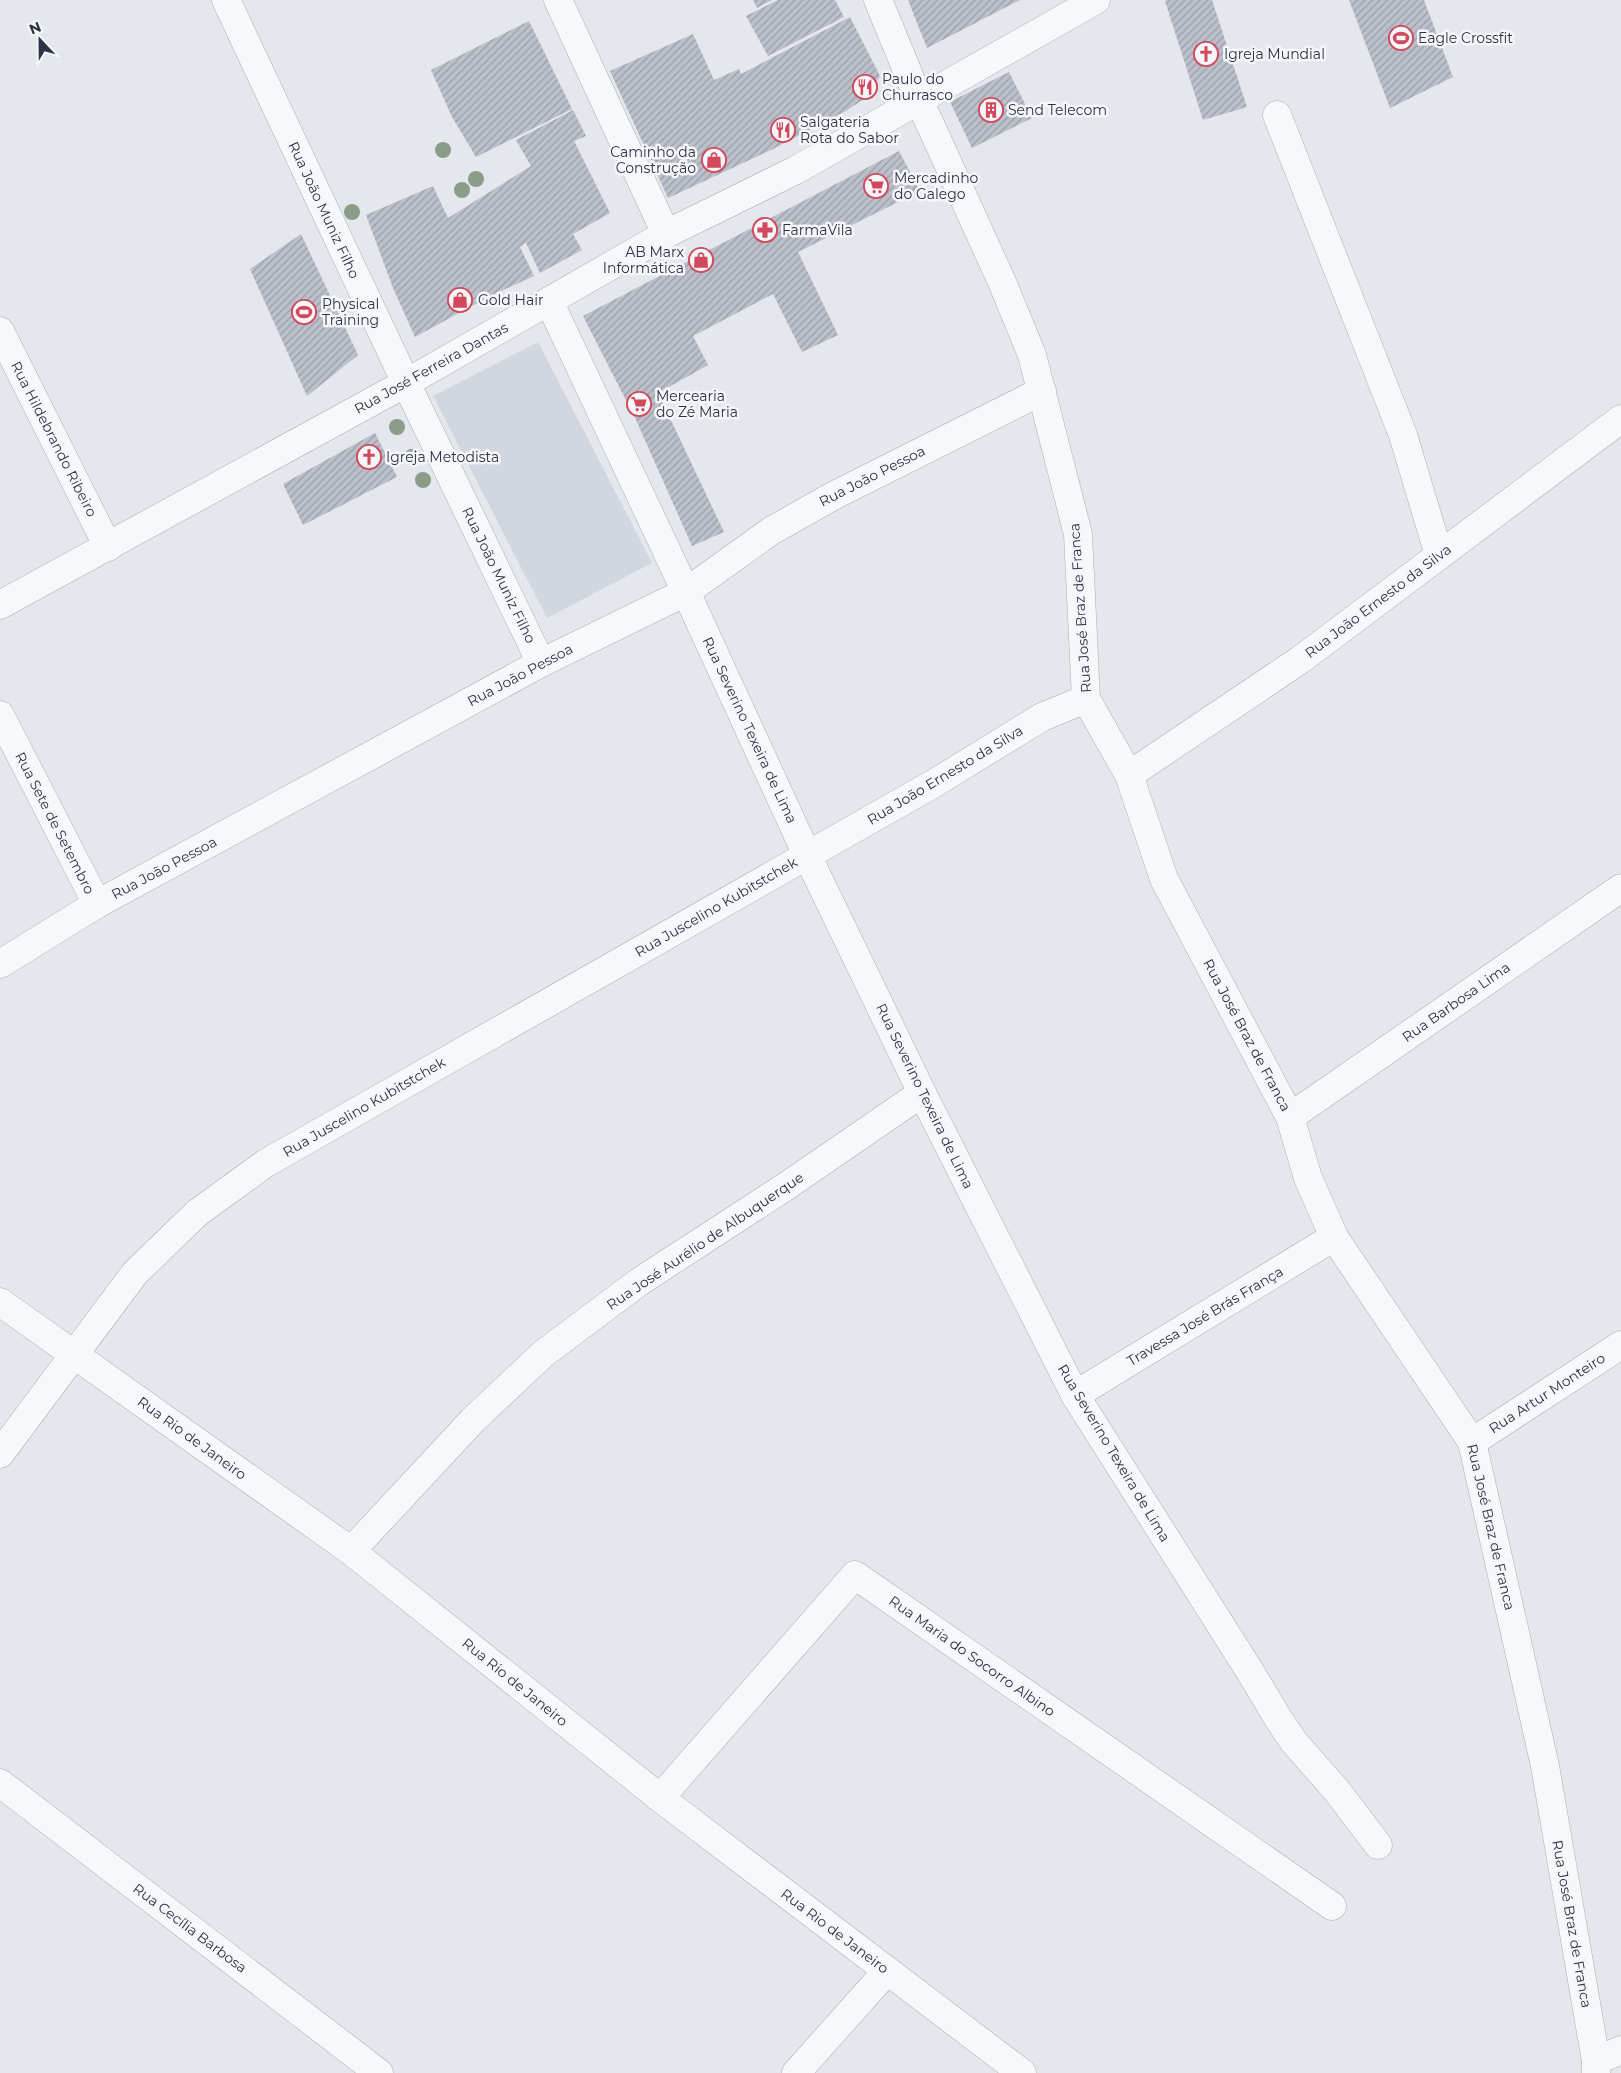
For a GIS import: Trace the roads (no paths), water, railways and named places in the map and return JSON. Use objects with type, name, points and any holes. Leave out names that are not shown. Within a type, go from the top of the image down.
[{"type":"street","name":"Rua João Muniz Filho","points":[[226,0],[406,383],[541,663]]},
{"type":"street","points":[[558,0],[666,234]]},
{"type":"street","name":"Rua José Braz de Franca","points":[[878,0],[920,102],[1002,282],[1032,355],[1078,534],[1086,699],[1130,775],[1164,879],[1290,1117],[1308,1178],[1334,1237],[1472,1442],[1545,1766],[1596,2067]]},
{"type":"street","name":"Rua José Ferreira Dantas","points":[[0,605],[406,383],[666,234],[796,170],[920,102],[1096,0]]},
{"type":"street","points":[[1277,115],[1403,435],[1439,555]]},
{"type":"street","name":"Rua Severino Texeira de Lima","points":[[549,302],[686,592],[807,855],[922,1093],[1075,1395],[1279,1720],[1294,1742],[1337,1791],[1378,1846]]},
{"type":"street","name":"Rua Hildebrando Ribeiro","points":[[0,331],[108,547]]},
{"type":"street","name":"Rua João Pessoa","points":[[0,964],[97,904],[541,663],[686,592],[771,531],[833,496],[1042,391]]},
{"type":"street","name":"Rua João Ernesto da Silva","points":[[1130,775],[1300,660],[1621,419]]},
{"type":"street","name":"Rua João Ernesto da Silva","points":[[807,855],[933,784],[1042,717],[1086,699]]},
{"type":"street","name":"Rua Sete de Setembro","points":[[0,715],[97,904]]},
{"type":"street","name":"Rua Juscelino Kubitstchek","points":[[0,1454],[135,1273],[197,1213],[266,1163],[807,855]]},
{"type":"street","name":"Rua Barbosa Lima","points":[[1290,1117],[1621,888]]},
{"type":"street","name":"Rua José Aurélio de Albuquerque","points":[[351,1551],[474,1420],[542,1354],[639,1282],[788,1185],[922,1093]]},
{"type":"street","name":"Travessa José Brás França","points":[[1075,1395],[1334,1237]]},
{"type":"street","name":"Rua Rio de Janeiro","points":[[0,1302],[351,1551],[660,1798],[1022,2073]]},
{"type":"street","name":"Rua Artur Monteiro","points":[[1472,1442],[1621,1345]]},
{"type":"street","name":"Rua Maria do Socorro Albino","points":[[660,1798],[855,1575],[1332,1906]]},
{"type":"street","name":"Rua Cecília Barbosa","points":[[0,1783],[379,2073]]},
{"type":"street","points":[[796,2073],[887,1971]]},
{"type":"street","points":[[1596,2067],[1621,2050]]},
{"type":"place","name":"Eagle Crossfit","points":[[1401,38]]},
{"type":"place","name":"Igreja Mundial","points":[[1206,54]]},
{"type":"place","name":"Paulo do Churrasco","points":[[865,87]]},
{"type":"place","name":"Send Telecom","points":[[991,110]]},
{"type":"place","name":"Salgateria Rota do Sabor","points":[[783,130]]},
{"type":"place","name":"Caminho da Construção","points":[[714,160]]},
{"type":"place","name":"Mercadinho do Galego","points":[[876,186]]},
{"type":"place","name":"FarmaVila","points":[[765,230]]},
{"type":"place","name":"AB Marx Informática","points":[[701,260]]},
{"type":"place","name":"Gold Hair","points":[[460,300]]},
{"type":"place","name":"Physical Training","points":[[304,312]]},
{"type":"place","name":"Mercearia do Zé Maria","points":[[639,404]]},
{"type":"place","name":"Igreja Metodista","points":[[369,457]]}]
